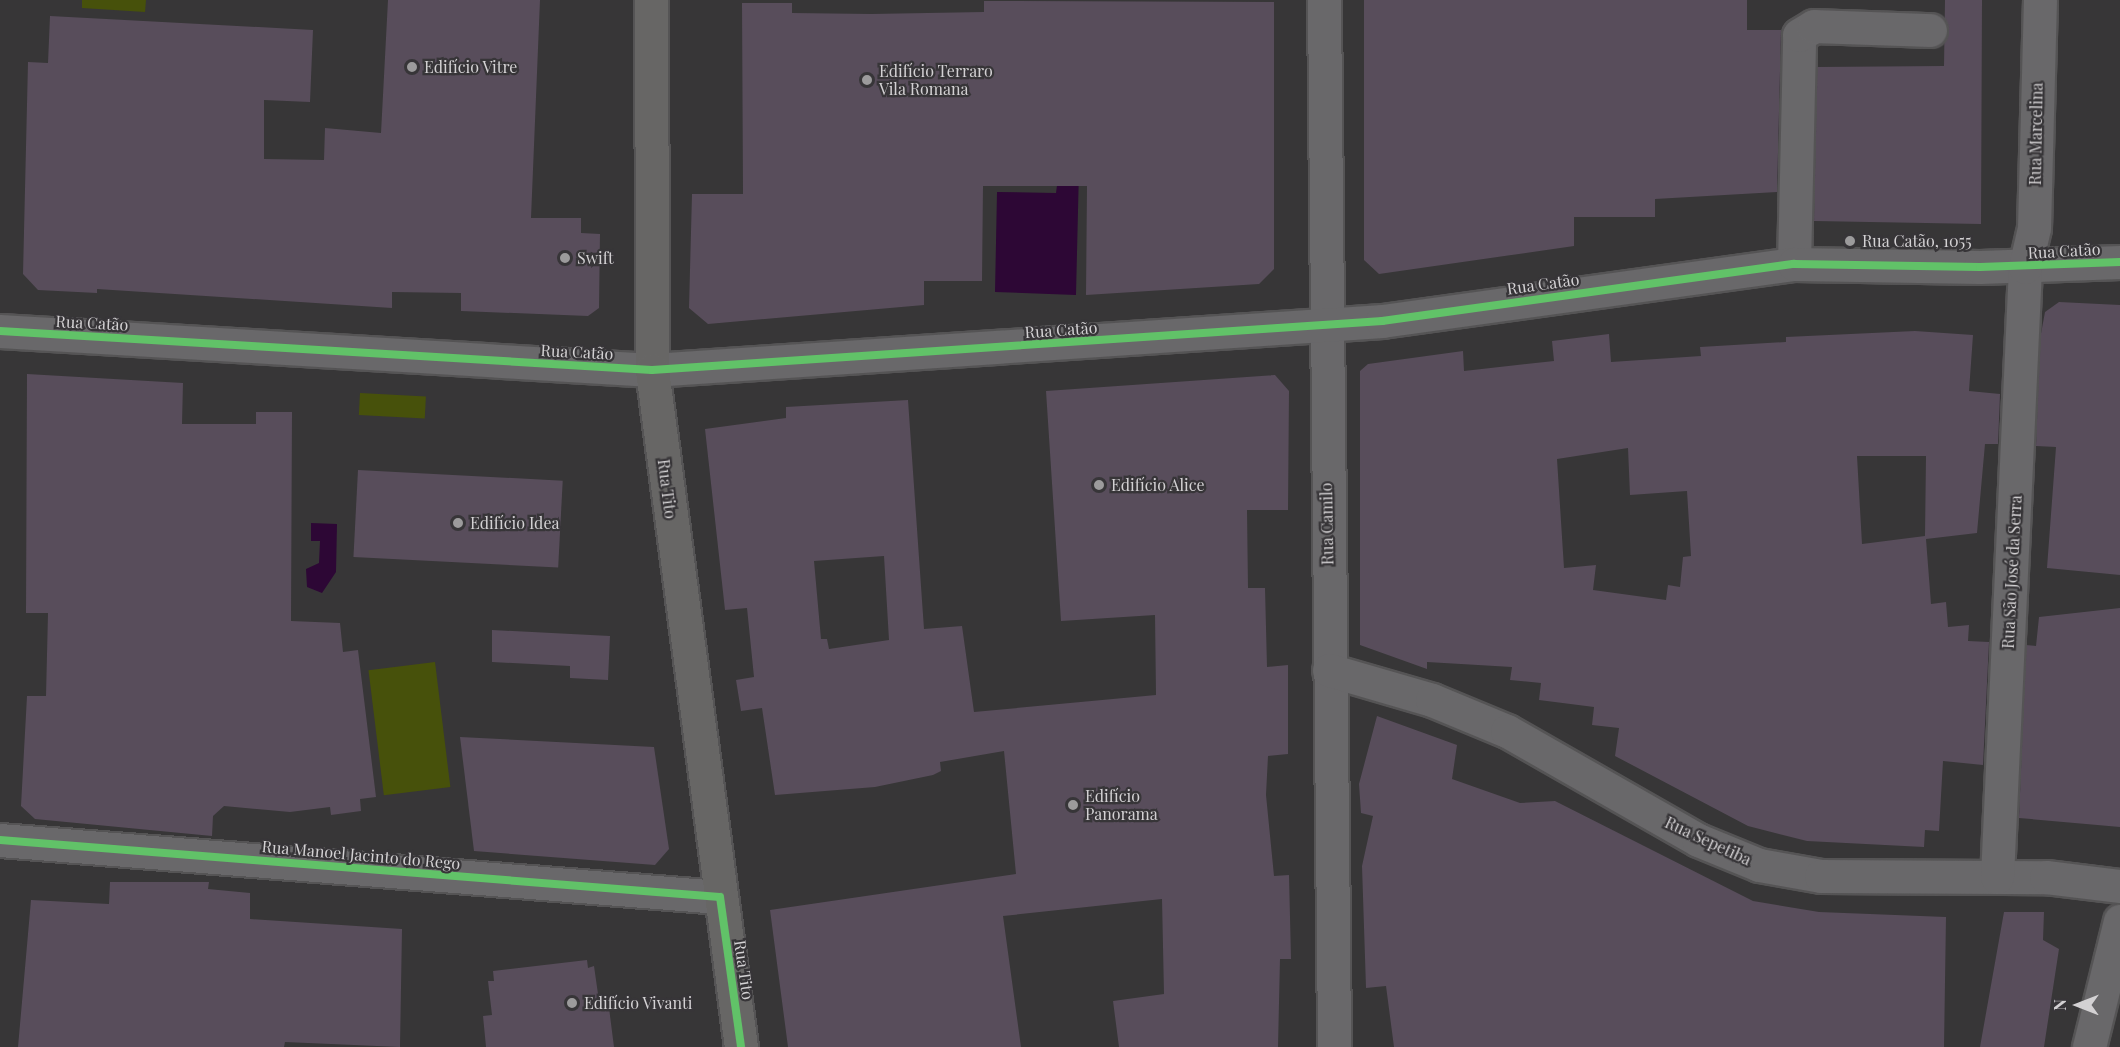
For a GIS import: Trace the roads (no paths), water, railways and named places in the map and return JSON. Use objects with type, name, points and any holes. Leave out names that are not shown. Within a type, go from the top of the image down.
[{"type":"main road","name":"Rua Tito","points":[[651,0],[652,370],[741,1047]]},
{"type":"street","name":"Rua Camilo","points":[[1324,0],[1324,326],[1334,1047]]},
{"type":"street","name":"Rua Marcelina","points":[[2025,267],[2034,228],[2040,0]]},
{"type":"street","points":[[1794,264],[1799,35],[1814,26],[1930,30]]},
{"type":"street","name":"Rua Catão","points":[[0,331],[652,370],[1324,326],[1794,264],[2025,267],[2120,262]]},
{"type":"street","name":"Rua São José da Serra","points":[[1997,877],[2025,267]]},
{"type":"street","name":"Rua Sepetiba","points":[[1329,670],[1432,700],[1507,731],[1698,840],[1759,865],[1821,876],[1997,877],[2120,885]]},
{"type":"street","name":"Rua Manoel Jacinto do Rego","points":[[0,840],[720,897]]},
{"type":"street","points":[[2089,1047],[2120,921]]},
{"type":"place","name":"Edifício Vitre","points":[[412,67]]},
{"type":"place","name":"Edifício Terraro Vila Romana","points":[[867,80]]},
{"type":"place","name":"Rua Catão, 1055","points":[[1850,241]]},
{"type":"place","name":"Swift","points":[[565,258]]},
{"type":"place","name":"Edifício Alice","points":[[1099,485]]},
{"type":"place","name":"Edifício Idea","points":[[458,523]]},
{"type":"place","name":"Edifício Panorama","points":[[1073,805]]},
{"type":"place","name":"Edifício Vivanti","points":[[572,1003]]}]
